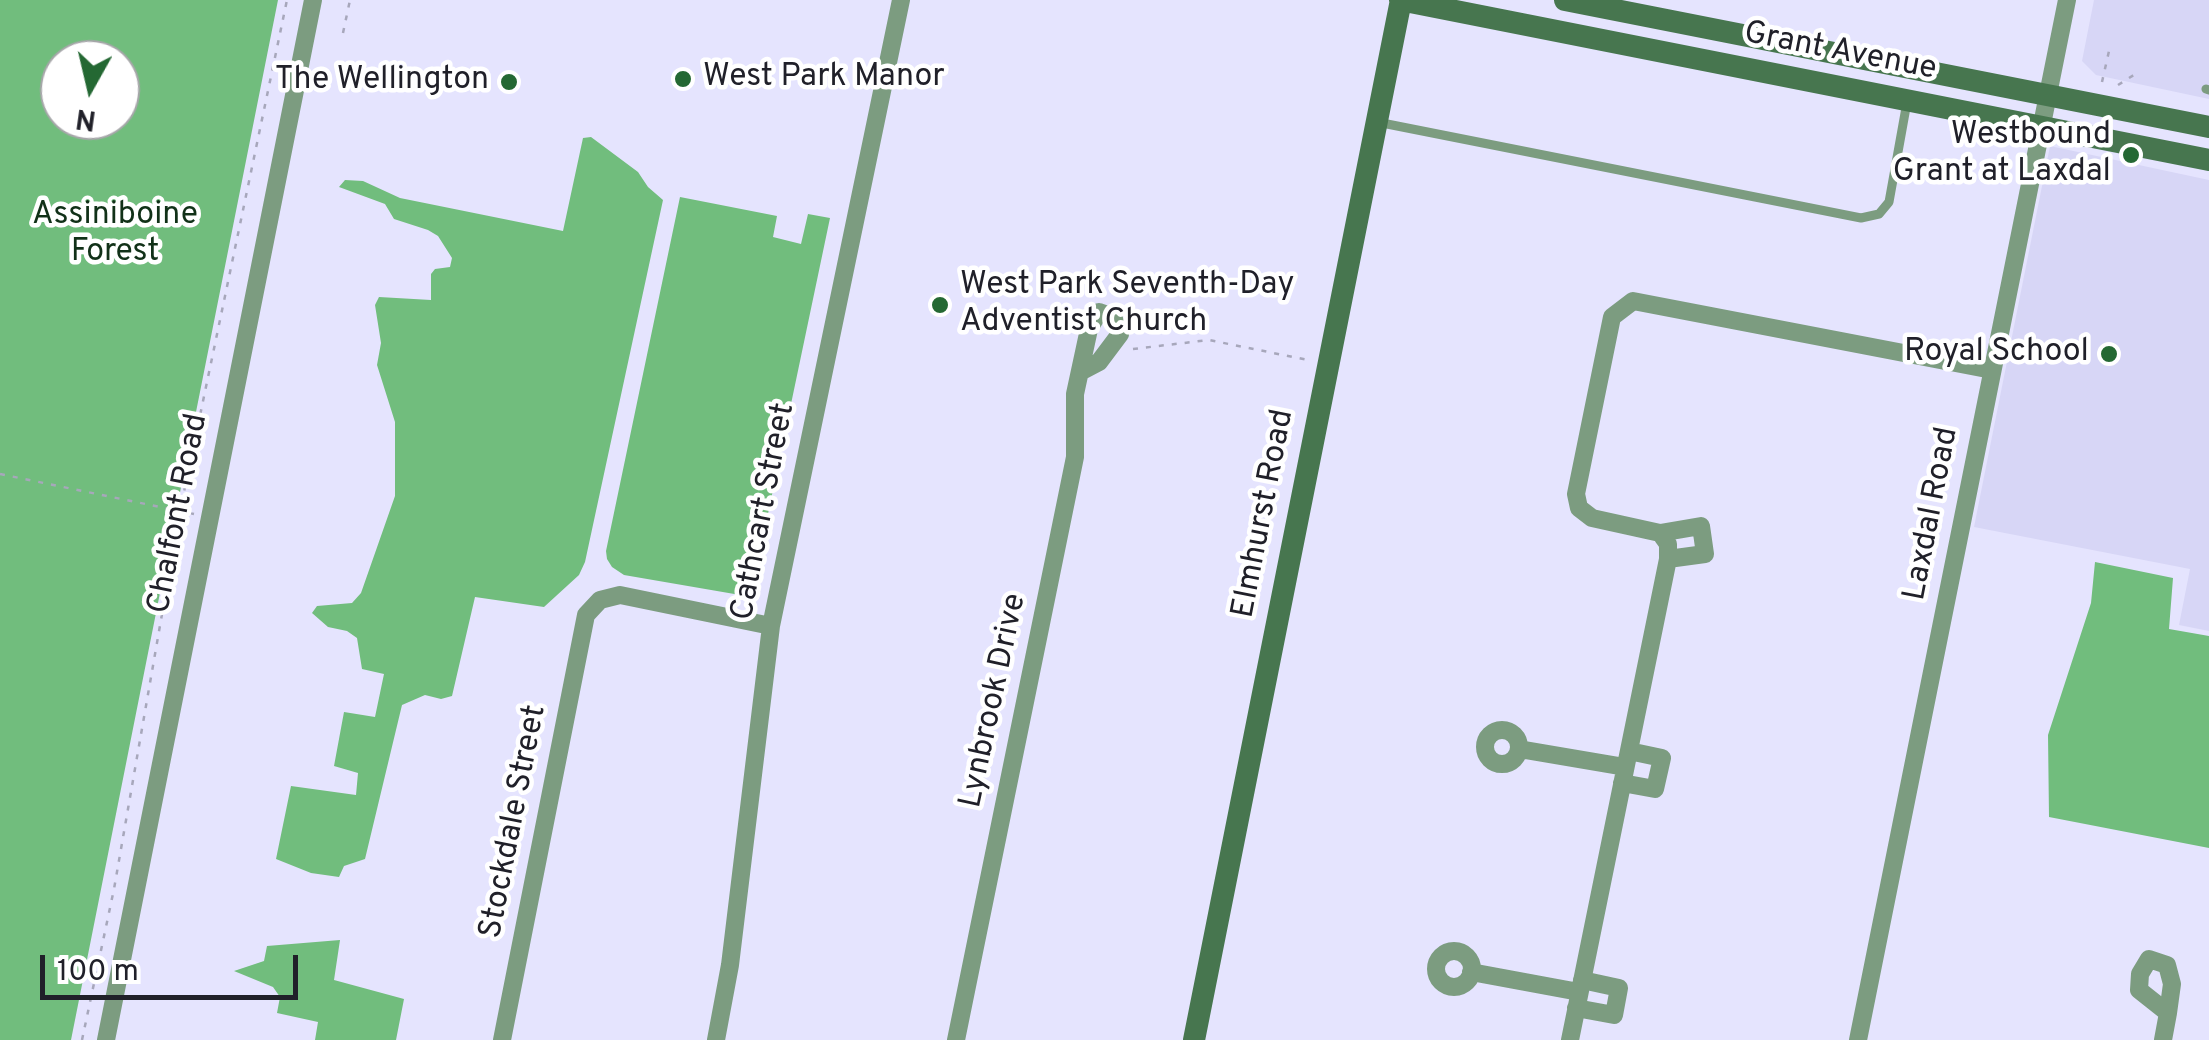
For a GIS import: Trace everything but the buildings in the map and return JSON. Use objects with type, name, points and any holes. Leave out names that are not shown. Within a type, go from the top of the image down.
[{"type":"main road","name":"Grant Avenue","points":[[1401,0],[2209,160]]},
{"type":"main road","name":"Elmhurst Road","points":[[1194,1040],[1401,0]]},
{"type":"main road","name":"Grant Avenue","points":[[1564,0],[2209,128]]},
{"type":"main road","points":[[1747,68],[1756,38]]},
{"type":"street","name":"Chalfont Road","points":[[106,1040],[313,0]]},
{"type":"street","name":"Cathcart Street","points":[[716,1040],[730,965],[771,626],[901,0]]},
{"type":"street","name":"Laxdal Road","points":[[1858,1040],[2067,0]]},
{"type":"street","points":[[1668,559],[1705,554],[1701,526],[1660,533],[1592,518],[1579,508],[1576,494],[1612,317],[1632,301],[1992,370]]},
{"type":"street","name":"Lynbrook Drive","points":[[956,1040],[1074,457],[1075,394],[1089,329],[1099,312],[1113,318],[1120,334],[1107,352]]},
{"type":"street","points":[[1080,372],[1100,362],[1107,352]]},
{"type":"street","points":[[1570,1040],[1668,559],[1668,544],[1660,533]]},
{"type":"street","name":"Stockdale Street","points":[[502,1040],[586,615],[600,600],[620,595],[771,626]]},
{"type":"street","points":[[1519,749],[1625,767]]},
{"type":"street","points":[[1471,972],[1579,993]]},
{"type":"street","points":[[2163,1040],[2168,1013]]},
{"type":"lane","points":[[1376,122],[1861,218],[1879,214],[1890,202],[1908,99]]},
{"type":"path","points":[[82,1040],[127,823],[180,511],[286,0]]},
{"type":"path","points":[[343,32],[350,0]]},
{"type":"path","points":[[2102,82],[2108,51]]},
{"type":"path","points":[[2118,85],[2137,73]]},
{"type":"path","points":[[1107,352],[1209,340],[1328,364]]},
{"type":"path","points":[[0,474],[210,517]]},
{"type":"shaded area","points":[[2094,0],[2209,0],[2209,99],[2096,75],[2082,61]]},
{"type":"shaded area","name":"Royal School","points":[[2050,146],[2209,180],[2209,631],[2179,625],[2190,569],[1974,527]]},
{"type":"green space","name":"Assiniboine Forest","points":[[0,0],[278,0],[71,1040],[0,1040]]},
{"type":"green space","points":[[591,137],[638,172],[663,200],[585,562],[579,575],[544,607],[475,597],[452,696],[441,699],[425,695],[402,705],[365,859],[344,866],[339,877],[311,873],[276,859],[291,786],[356,795],[358,773],[334,766],[344,712],[375,717],[384,674],[362,669],[357,638],[328,627],[312,613],[317,606],[352,603],[361,593],[395,496],[395,422],[377,365],[381,343],[375,305],[379,297],[431,300],[431,274],[435,269],[450,267],[452,258],[438,236],[394,219],[385,204],[339,187],[345,180],[363,181],[400,198],[563,231],[583,138]]},
{"type":"green space","points":[[680,197],[777,216],[773,237],[801,244],[808,214],[830,218],[752,590],[746,596],[624,575],[607,559]]},
{"type":"green space","points":[[2095,562],[2173,578],[2169,629],[2209,636],[2209,848],[2049,817],[2048,735],[2091,603]]},
{"type":"green space","points":[[340,940],[334,980],[404,999],[396,1040],[315,1040],[318,1022],[277,1013],[280,997],[273,987],[234,971],[264,961],[267,946]]},
{"type":"place","name":"West Park Manor","points":[[683,79]]},
{"type":"place","name":"The Wellington","points":[[509,82]]},
{"type":"place","name":"Westbound Grant at Laxdal","points":[[2131,155]]},
{"type":"place","name":"West Park Seventh-Day Adventist Church","points":[[940,305]]},
{"type":"place","name":"Royal School","points":[[2109,354]]}]
